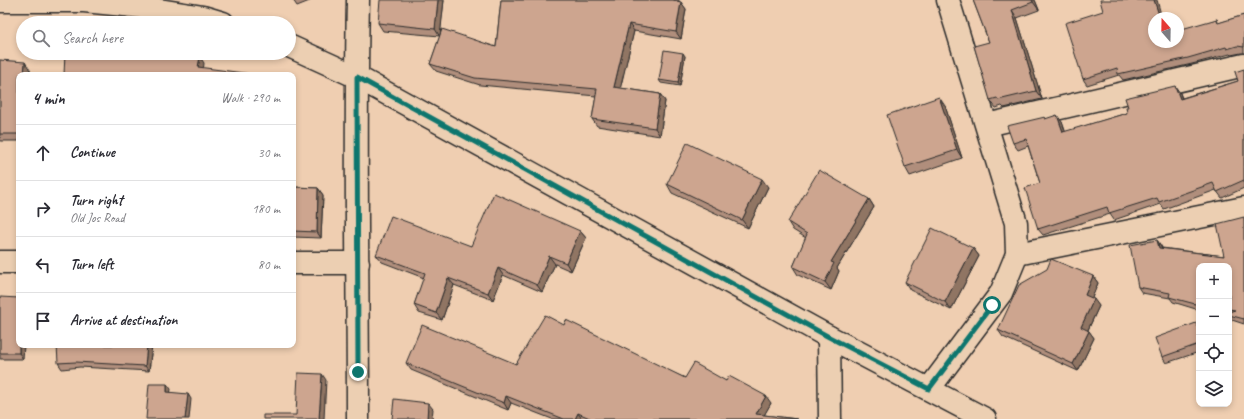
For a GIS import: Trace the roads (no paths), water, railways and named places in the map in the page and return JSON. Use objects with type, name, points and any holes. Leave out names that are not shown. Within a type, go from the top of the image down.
[{"type":"street","points":[[358,0],[358,419]]},
{"type":"street","points":[[929,389],[1001,293],[1017,254],[1016,224],[948,0]]},
{"type":"street","points":[[0,1],[84,1],[134,6],[197,16]]},
{"type":"street","points":[[296,49],[357,77],[829,337],[985,419]]},
{"type":"street","points":[[986,125],[1244,65]]},
{"type":"street","points":[[1017,254],[1244,208]]},
{"type":"street","points":[[0,262],[16,262]]},
{"type":"street","points":[[296,263],[358,263]]},
{"type":"street","points":[[829,337],[830,419]]}]
